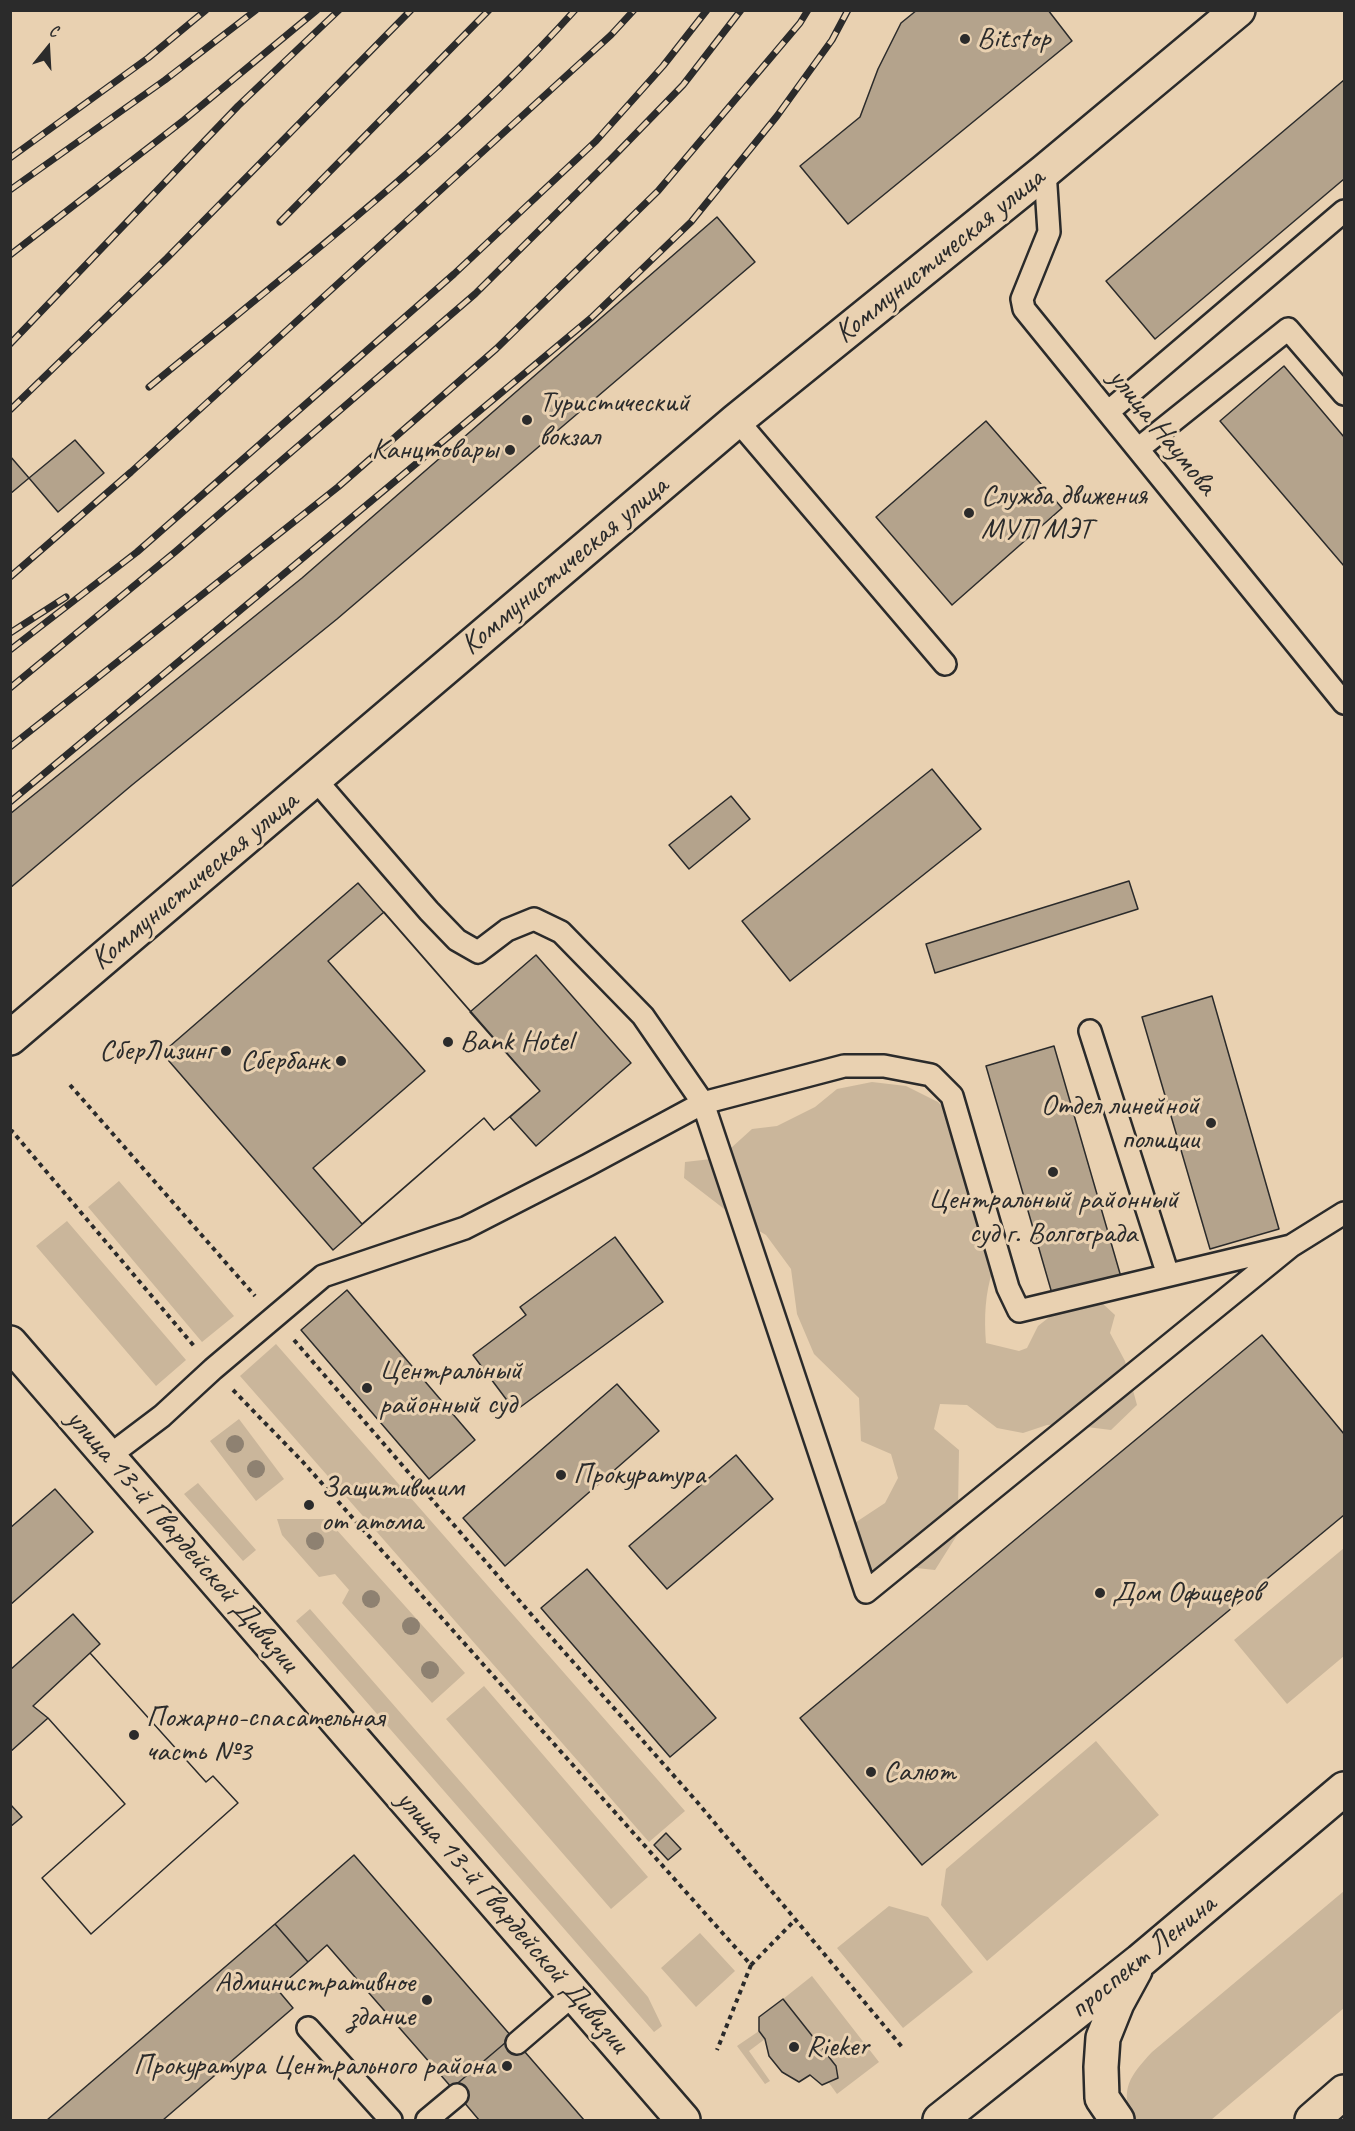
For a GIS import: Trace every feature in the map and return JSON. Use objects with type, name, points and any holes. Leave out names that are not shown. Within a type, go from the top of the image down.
[{"type":"main road","name":"Коммунистическая улица","points":[[10,1038],[737,420],[1045,171],[1238,10]]},
{"type":"main road","name":"улица 13-й Гвардейской Дивизии","points":[[10,1343],[683,2121]]},
{"type":"main road","name":"проспект Ленина","points":[[940,2121],[1140,1961],[1344,1789]]},
{"type":"main road","points":[[1117,2121],[1102,2098],[1103,2038],[1117,2003],[1140,1961]]},
{"type":"main road","points":[[1312,2121],[1344,2092]]},
{"type":"lane","name":"улица Наумова","points":[[1045,171],[1049,232],[1022,298],[1024,309],[1344,703]]},
{"type":"lane","points":[[1108,412],[1344,211]]},
{"type":"lane","points":[[1138,449],[1288,329],[1344,394]]},
{"type":"lane","points":[[737,420],[945,664]]},
{"type":"lane","points":[[315,779],[429,911],[457,940],[478,952],[507,930],[534,919],[561,932],[643,1016],[703,1103],[866,1592],[1291,1246],[1344,1213]]},
{"type":"lane","points":[[1090,1031],[1168,1275]]},
{"type":"lane","points":[[109,1456],[162,1416],[213,1369],[323,1276],[465,1228],[703,1103],[844,1066],[884,1066],[931,1076],[952,1096],[1008,1288],[1019,1311],[1291,1246]]},
{"type":"lane","points":[[517,2043],[574,1994]]},
{"type":"lane","points":[[308,2028],[391,2121]]},
{"type":"lane","points":[[427,2121],[457,2095]]},
{"type":"path","points":[[70,1085],[698,1803],[902,2047]]},
{"type":"path","points":[[10,1133],[12,1131],[213,1369],[302,1461],[751,1965]]},
{"type":"path","points":[[717,2050],[751,1965],[795,1920]]},
{"type":"shaded area","points":[[872,1082],[906,1086],[938,1102],[950,1114],[952,1138],[993,1269],[986,1306],[986,1343],[1019,1351],[1027,1348],[1038,1326],[1057,1311],[1101,1302],[1115,1315],[1110,1333],[1125,1361],[1137,1405],[1111,1430],[1063,1424],[1047,1425],[1023,1433],[997,1428],[967,1405],[940,1404],[934,1429],[959,1450],[958,1508],[964,1524],[935,1570],[897,1566],[861,1571],[846,1567],[839,1557],[838,1534],[885,1503],[898,1478],[891,1454],[861,1441],[859,1398],[814,1354],[797,1314],[791,1269],[766,1235],[732,1215],[684,1178],[685,1162],[720,1158],[752,1129],[777,1126],[815,1107],[837,1089]]},
{"type":"shaded area","points":[[119,1181],[234,1316],[202,1342],[88,1207]]},
{"type":"shaded area","points":[[67,1221],[186,1360],[156,1386],[36,1246]]},
{"type":"shaded area","points":[[276,1344],[685,1811],[649,1842],[240,1376]]},
{"type":"shaded area","points":[[239,1419],[284,1479],[256,1501],[210,1441]]},
{"type":"shaded area","points":[[198,1483],[256,1550],[243,1561],[184,1494]]},
{"type":"shaded area","points":[[277,1519],[327,1519],[465,1673],[432,1703],[342,1603],[349,1590],[335,1574],[319,1577],[282,1535]]},
{"type":"shaded area","points":[[1344,1548],[1344,1656],[1287,1704],[1234,1640]]},
{"type":"shaded area","points":[[310,1609],[648,1997],[662,2026],[654,2032],[296,1621]]},
{"type":"shaded area","points":[[484,1686],[648,1877],[611,1909],[446,1719]]},
{"type":"shaded area","points":[[1096,1741],[1159,1815],[987,1961],[941,1905],[946,1869]]},
{"type":"shaded area","points":[[1344,1891],[1344,2008],[1211,2120],[1132,2120],[1127,2099],[1129,2083],[1152,2052]]},
{"type":"shaded area","points":[[889,1906],[928,1917],[973,1972],[903,2028],[837,1948]]},
{"type":"shaded area","points":[[700,1933],[735,1971],[696,2007],[661,1968]]},
{"type":"shaded area","points":[[812,1976],[879,2062],[837,2094],[829,2083],[838,2078],[836,2066],[783,1999]]},
{"type":"shaded area","points":[[759,2031],[765,2039],[749,2051],[770,2081],[765,2084],[737,2046]]},
{"type":"building","points":[[917,10],[1048,10],[1072,41],[848,224],[800,166],[860,117],[878,69],[901,23]]},
{"type":"building","points":[[1344,80],[1344,179],[1155,339],[1106,281]]},
{"type":"building","name":"Туристический вокзал","points":[[717,217],[755,262],[337,619],[132,785],[10,888],[10,814],[302,578]]},
{"type":"building","points":[[1284,366],[1344,437],[1344,566],[1220,421]]},
{"type":"building","name":"Служба движения МУП МЭТ","points":[[986,421],[1062,508],[952,605],[876,517]]},
{"type":"building","points":[[75,440],[104,473],[58,512],[29,478]]},
{"type":"building","points":[[10,456],[29,478],[10,494]]},
{"type":"building","points":[[932,769],[981,829],[790,981],[742,921]]},
{"type":"building","points":[[731,796],[750,819],[689,869],[669,845]]},
{"type":"building","points":[[1129,881],[1138,909],[935,973],[926,944]]},
{"type":"building","name":"Сбербанк","points":[[358,883],[540,1091],[494,1130],[484,1118],[333,1250],[162,1053]]},
{"type":"building","name":"Bank Hotel","points":[[384,912],[540,1091],[494,1130],[484,1118],[362,1224],[313,1168],[425,1071],[328,961]]},
{"type":"building","points":[[536,955],[631,1063],[536,1146],[510,1117],[540,1091],[470,1012]]},
{"type":"building","name":"Отдел линейной полиции","points":[[1212,996],[1279,1229],[1210,1249],[1142,1017]]},
{"type":"building","name":"Центральный районный суд г. Волгограда","points":[[1054,1046],[1121,1277],[1053,1297],[986,1066]]},
{"type":"building","points":[[615,1237],[663,1302],[515,1411],[473,1355],[526,1315],[520,1307]]},
{"type":"building","points":[[347,1290],[475,1440],[429,1479],[301,1330]]},
{"type":"building","name":"Дом Офицеров","points":[[1262,1335],[1344,1434],[1344,1515],[922,1865],[800,1718]]},
{"type":"building","name":"Прокуратура","points":[[617,1384],[659,1431],[505,1566],[463,1518]]},
{"type":"building","points":[[736,1455],[773,1499],[667,1589],[629,1546]]},
{"type":"building","points":[[55,1489],[93,1532],[10,1605],[10,1528]]},
{"type":"building","points":[[587,1569],[716,1718],[670,1757],[541,1608]]},
{"type":"building","points":[[73,1614],[100,1644],[90,1653],[206,1782],[213,1776],[238,1803],[91,1934],[42,1878],[125,1804],[48,1718],[10,1752],[10,1670]]},
{"type":"building","points":[[90,1653],[206,1782],[213,1776],[238,1803],[91,1934],[42,1878],[125,1804],[48,1718],[33,1706]]},
{"type":"building","points":[[10,1804],[22,1817],[10,1827]]},
{"type":"building","points":[[666,1833],[681,1849],[668,1860],[654,1845]]},
{"type":"building","name":"Административное здание","points":[[354,1855],[512,2037],[452,2088],[327,1945],[308,1962],[275,1924]]},
{"type":"building","points":[[275,1924],[308,1962],[277,1989],[293,2008],[163,2120],[47,2120]]},
{"type":"building","name":"Rieker","points":[[783,1999],[836,2066],[838,2078],[822,2085],[810,2075],[799,2082],[782,2072],[769,2056],[765,2039],[759,2031],[759,2017]]},
{"type":"building","name":"Прокуратура Центрального района","points":[[512,2037],[584,2120],[479,2120],[452,2088]]},
{"type":"railway","points":[[10,158],[148,58],[206,10]]},
{"type":"railway","points":[[10,190],[165,80],[256,10]]},
{"type":"railway","points":[[10,255],[184,120],[317,10]]},
{"type":"railway","points":[[10,344],[238,106],[339,10]]},
{"type":"railway","points":[[10,410],[167,258],[411,10]]},
{"type":"railway","points":[[280,222],[489,10]]},
{"type":"railway","points":[[149,387],[423,159],[476,111],[575,10]]},
{"type":"railway","points":[[10,577],[131,472],[611,35],[634,10]]},
{"type":"railway","points":[[10,650],[137,552],[454,274],[596,141],[663,66],[707,10]]},
{"type":"railway","points":[[10,688],[175,552],[475,294],[683,85],[741,10]]},
{"type":"railway","points":[[10,747],[338,487],[496,349],[658,191],[800,23],[808,10]]},
{"type":"railway","points":[[10,802],[591,318],[691,222],[777,116],[832,40],[848,10]]},
{"type":"railway","points":[[10,633],[66,597]]},
{"type":"place","name":"Bitstop","points":[[965,39]]},
{"type":"place","name":"Туристический вокзал","points":[[527,420]]},
{"type":"place","name":"Канцтовары","points":[[510,450]]},
{"type":"place","name":"Служба движения МУП МЭТ","points":[[969,513]]},
{"type":"place","name":"Bank Hotel","points":[[448,1042]]},
{"type":"place","name":"СберЛизинг","points":[[226,1051]]},
{"type":"place","name":"Сбербанк","points":[[341,1061]]},
{"type":"place","name":"Отдел линейной полиции","points":[[1211,1123]]},
{"type":"place","name":"Центральный районный суд г. Волгограда","points":[[1053,1172]]},
{"type":"place","name":"Центральный районный суд","points":[[367,1388]]},
{"type":"place","name":"Прокуратура","points":[[561,1475]]},
{"type":"place","name":"Защитившим от атома","points":[[309,1505]]},
{"type":"place","name":"Дом Офицеров","points":[[1100,1593]]},
{"type":"place","name":"Пожарно-спасательная часть №3","points":[[134,1735]]},
{"type":"place","name":"Салют","points":[[871,1772]]},
{"type":"place","name":"Административное здание","points":[[427,2000]]},
{"type":"place","name":"Rieker","points":[[794,2047]]},
{"type":"place","name":"Прокуратура Центрального района","points":[[507,2066]]}]
